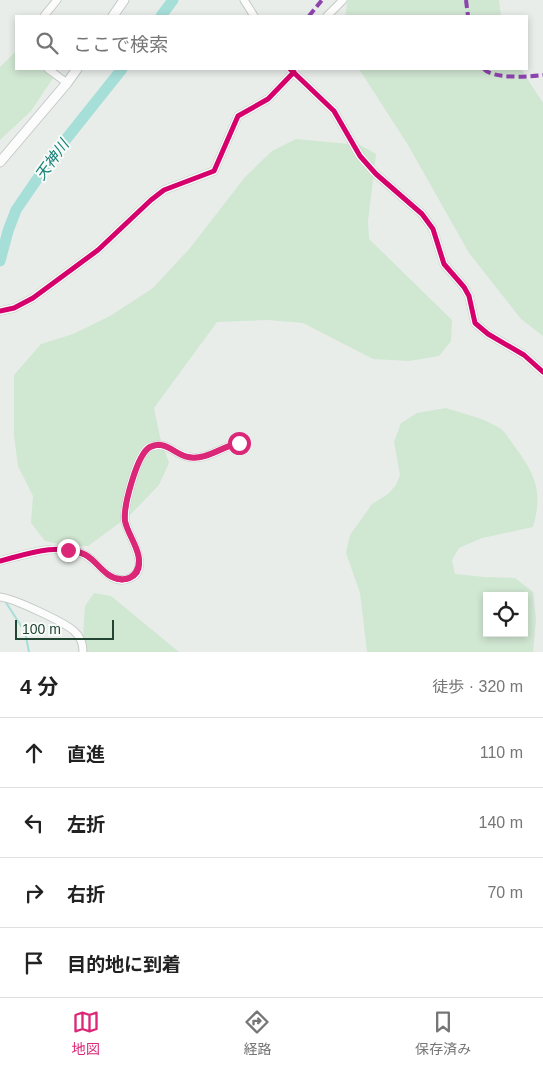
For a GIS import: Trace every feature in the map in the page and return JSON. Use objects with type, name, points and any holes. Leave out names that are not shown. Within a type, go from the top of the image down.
[{"type":"street","points":[[45,15],[57,0]]},
{"type":"street","points":[[114,15],[124,0]]},
{"type":"street","points":[[244,0],[253,15]]},
{"type":"street","points":[[328,15],[342,0]]},
{"type":"street","points":[[49,70],[67,83]]},
{"type":"street","points":[[0,162],[76,70]]},
{"type":"street","points":[[1,311],[14,308],[33,298],[98,250],[164,190],[214,171],[238,116],[268,99],[292,71],[334,111],[360,156],[370,168],[422,214],[433,229],[444,264],[464,287],[469,296],[475,323],[488,334],[524,355],[543,372]]},
{"type":"street","points":[[0,560],[42,550],[68,550],[88,556],[113,578],[126,580],[137,570],[138,556],[125,522],[125,505],[142,453],[153,446],[168,446],[187,457],[197,458],[239,443]]},
{"type":"street","points":[[0,597],[11,599],[46,615],[74,631],[82,640],[83,651]]},
{"type":"green space","points":[[348,0],[499,0],[501,15],[345,15]]},
{"type":"green space","points":[[15,52],[15,70],[58,70],[31,111],[0,140],[0,67]]},
{"type":"green space","points":[[360,70],[522,70],[543,103],[543,336],[521,319],[469,253],[408,145]]},
{"type":"green space","points":[[296,139],[360,145],[376,154],[368,221],[369,239],[452,320],[451,341],[439,356],[409,361],[373,359],[303,323],[268,320],[217,322],[154,408],[160,437],[169,463],[159,485],[129,516],[88,546],[68,546],[45,541],[31,523],[33,496],[18,466],[14,435],[14,375],[41,344],[73,334],[110,316],[153,288],[190,248],[245,177],[272,151]]},
{"type":"green space","points":[[446,408],[481,419],[495,425],[507,435],[528,467],[536,485],[537,494],[536,515],[533,527],[482,538],[459,548],[452,560],[455,574],[515,578],[533,592],[536,619],[533,652],[367,652],[360,593],[346,553],[350,535],[372,504],[388,494],[396,485],[400,475],[394,442],[401,423],[417,413]]},
{"type":"green space","points":[[94,593],[111,596],[179,652],[82,652],[85,606]]},
{"type":"waterway","name":"天神川","points":[[162,15],[173,0]]},
{"type":"waterway","name":"天神川","points":[[0,261],[16,210],[55,153],[121,70]]},
{"type":"waterway","points":[[5,601],[25,632],[29,652]]},
{"type":"marked path","points":[[310,15],[322,0]]},
{"type":"marked path","points":[[466,0],[468,15]]},
{"type":"marked path","points":[[485,70],[503,76],[543,75]]},
{"type":"cycle path","points":[[291,70],[334,111],[360,156],[376,174],[422,214],[433,229],[444,264],[464,287],[469,296],[475,323],[488,334],[524,355],[543,372]]},
{"type":"cycle path","points":[[0,311],[14,308],[33,298],[98,250],[164,190],[214,171],[238,116],[268,99],[294,72]]},
{"type":"cycle path","points":[[0,561],[43,550],[65,549],[75,551],[90,558],[111,577],[123,580],[130,578],[139,567],[139,559],[125,520],[125,513],[132,480],[145,451],[150,447],[161,445],[184,456],[195,458],[239,443]]},
{"type":"route","points":[[68,550],[88,556],[113,578],[126,580],[130,578],[138,568],[138,552],[125,522],[125,505],[142,453],[153,446],[168,446],[187,457],[197,458],[239,443]]}]
